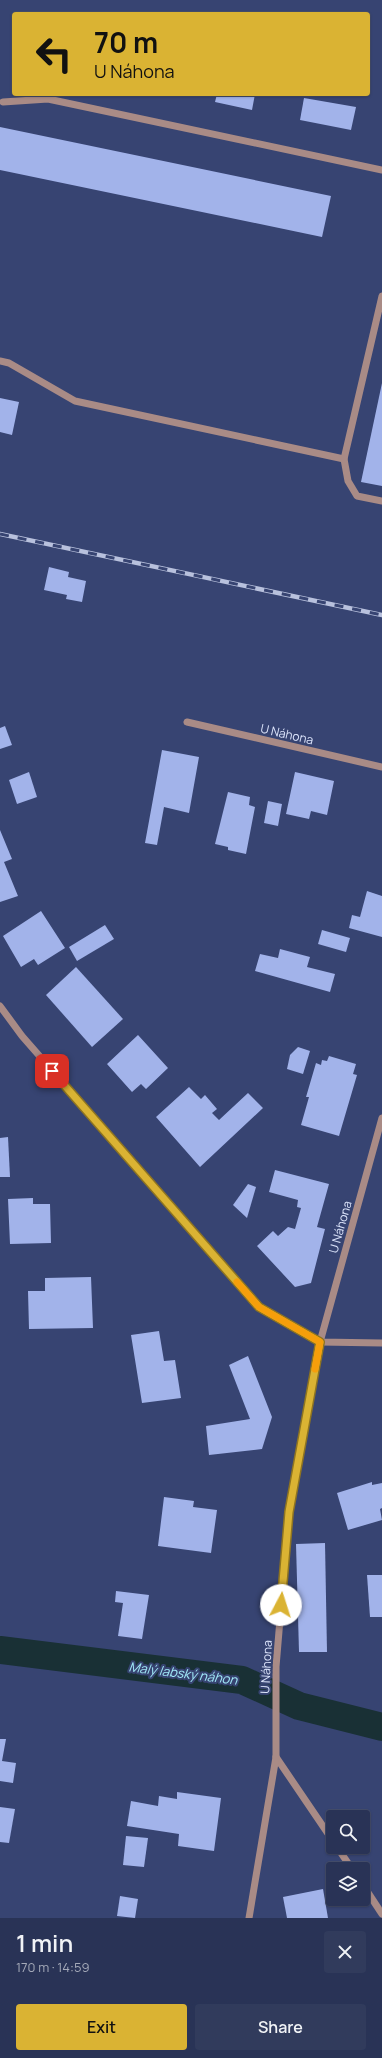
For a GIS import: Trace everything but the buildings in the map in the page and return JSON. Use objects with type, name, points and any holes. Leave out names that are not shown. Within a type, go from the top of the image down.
[{"type":"street","points":[[3,102],[48,99],[382,170]]},
{"type":"street","points":[[382,296],[344,459],[348,481],[357,496],[382,501]]},
{"type":"street","points":[[0,361],[9,363],[75,401],[344,459]]},
{"type":"street","name":"U Náhona","points":[[187,722],[382,767]]},
{"type":"street","points":[[0,1006],[22,1036],[259,1307],[320,1342],[382,1344]]},
{"type":"street","name":"U Náhona","points":[[249,1918],[276,1757],[276,1667],[289,1512],[320,1342],[382,1118]]},
{"type":"street","points":[[276,1757],[326,1831]]},
{"type":"street","points":[[370,1896],[382,1914]]},
{"type":"waterway","name":"Malý labský náhon","points":[[0,1650],[242,1680],[299,1706],[382,1727]]},
{"type":"railway","points":[[0,534],[382,615]]},
{"type":"slow traffic","points":[[237,1282],[259,1307],[320,1342],[315,1369]]},
{"type":"route","points":[[52,1071],[259,1307],[320,1342],[289,1512],[281,1605]]}]
